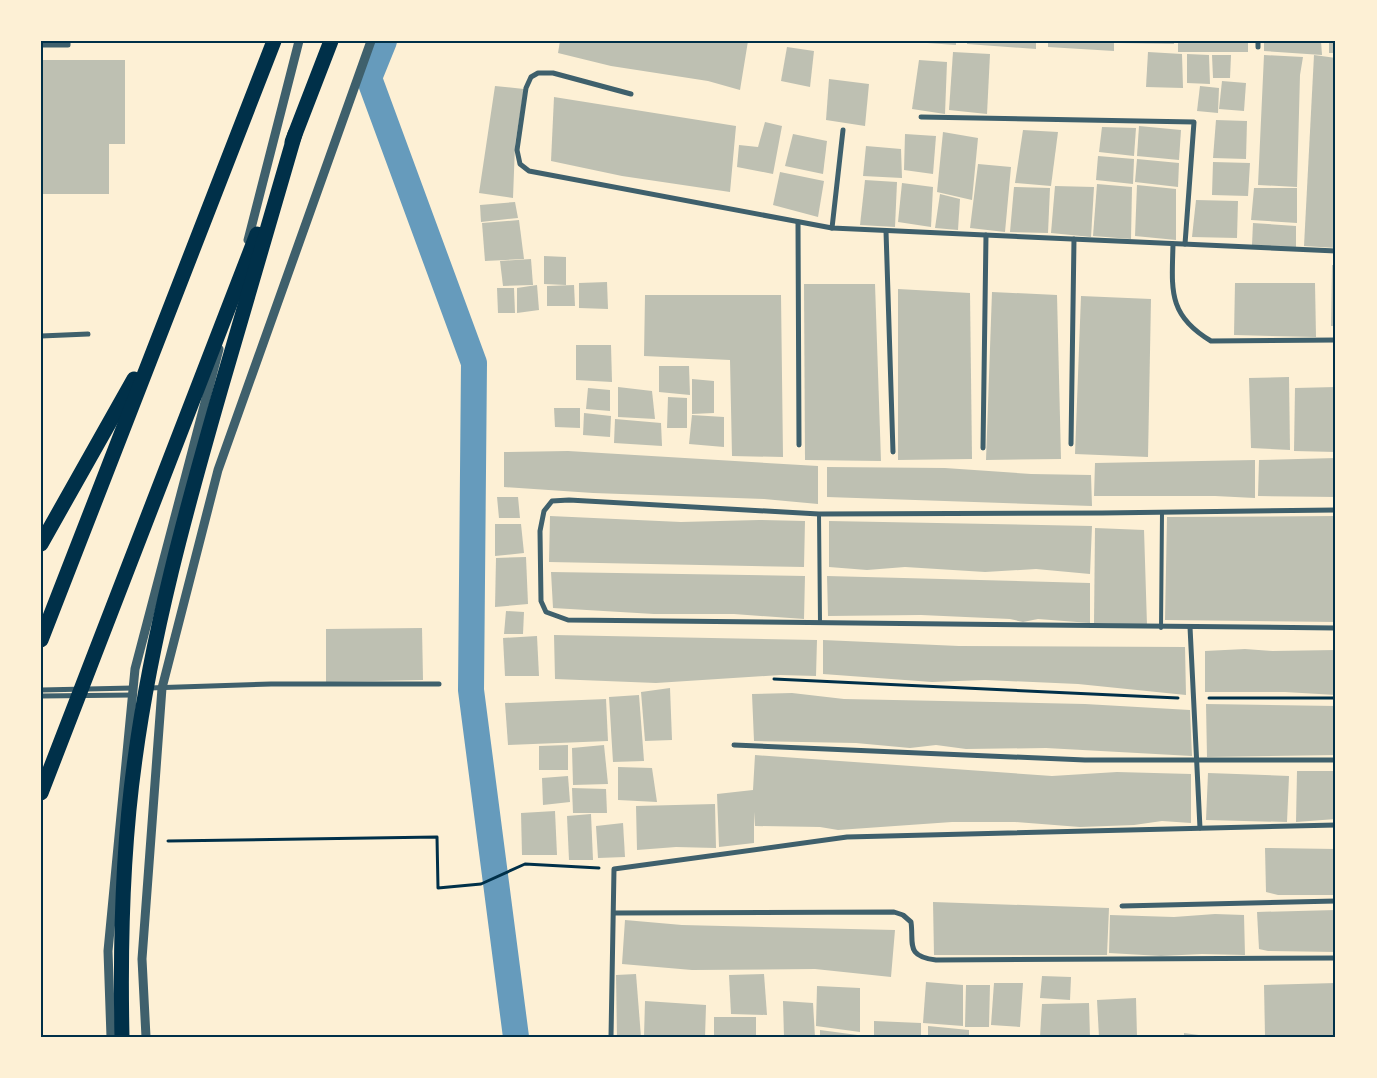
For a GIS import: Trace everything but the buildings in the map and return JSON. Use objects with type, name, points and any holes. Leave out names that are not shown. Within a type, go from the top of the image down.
[{"type":"highway","points":[[41,640],[274,41]]},
{"type":"highway","points":[[41,792],[331,41]]},
{"type":"highway","points":[[122,1037],[120,948],[125,850],[135,758],[151,663],[172,569],[202,456],[295,134]]},
{"type":"highway","points":[[41,544],[160,332]]},
{"type":"street","points":[[111,1037],[108,951],[134,668],[299,41]]},
{"type":"street","points":[[146,1037],[142,959],[162,691],[218,470],[371,41]]},
{"type":"street","points":[[41,45],[68,43]]},
{"type":"street","points":[[631,94],[553,73],[538,73],[531,77],[526,88],[517,150],[520,164],[528,171],[832,228],[1336,251]]},
{"type":"street","points":[[921,117],[1194,122],[1185,244]]},
{"type":"street","points":[[832,228],[843,130]]},
{"type":"street","points":[[798,222],[799,445]]},
{"type":"street","points":[[886,230],[893,452]]},
{"type":"street","points":[[983,448],[986,235]]},
{"type":"street","points":[[1071,444],[1074,239]]},
{"type":"street","points":[[1173,244],[1172,290],[1176,307],[1193,330],[1199,334],[1211,341],[1336,340]]},
{"type":"street","points":[[41,336],[88,334]]},
{"type":"street","points":[[1336,510],[1162,513],[819,514],[570,500],[552,501],[544,511],[540,531],[541,601],[546,612],[568,620],[1161,628],[1336,628]]},
{"type":"street","points":[[1190,627],[1195,760],[1200,828]]},
{"type":"street","points":[[41,696],[439,684]]},
{"type":"street","points":[[41,690],[131,692]]},
{"type":"street","points":[[734,745],[1085,760],[1336,760]]},
{"type":"street","points":[[611,1037],[614,869],[847,837],[1336,824]]},
{"type":"street","points":[[1122,906],[1336,902]]},
{"type":"street","points":[[614,913],[894,912],[903,915],[911,922],[911,947],[916,953],[927,959],[936,960],[1336,958]]},
{"type":"lane","points":[[1161,628],[1162,513]]},
{"type":"lane","points":[[819,514],[820,623]]},
{"type":"path","points":[[774,679],[1193,698],[1336,698]]},
{"type":"path","points":[[150,842],[437,837],[438,888],[481,884],[525,864],[614,869]]},
{"type":"waterway","points":[[384,41],[369,78],[474,363],[471,690],[516,1037]]}]
